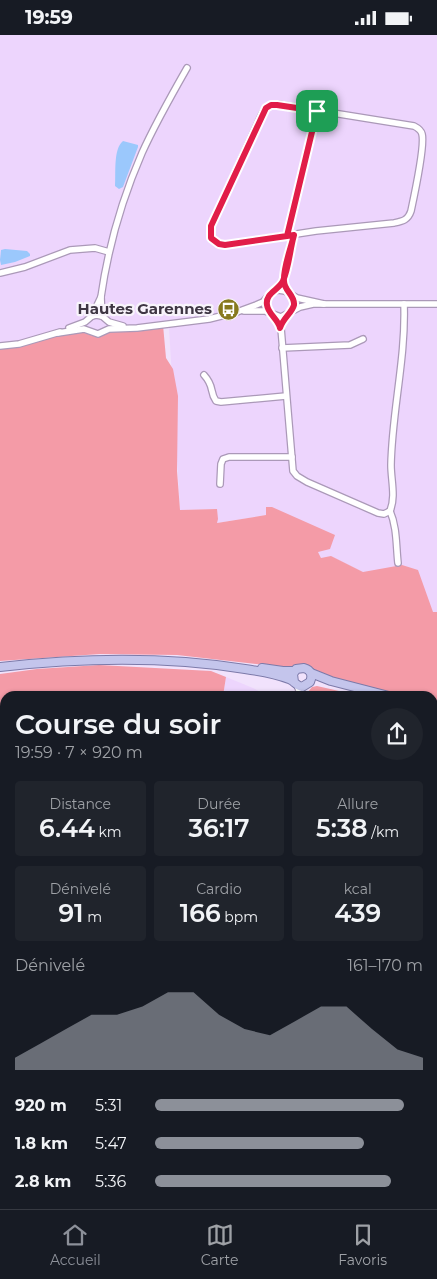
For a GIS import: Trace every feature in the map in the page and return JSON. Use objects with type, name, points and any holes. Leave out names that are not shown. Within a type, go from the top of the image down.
[{"type":"main road","points":[[0,665],[81,658],[135,657],[207,661],[283,671],[295,671],[304,668],[330,681],[369,691]]},
{"type":"main road","points":[[0,665],[77,661],[172,662],[245,669],[287,679],[302,687],[323,683],[356,691]]},
{"type":"main road","points":[[295,671],[292,676],[295,684]]},
{"type":"main road","points":[[308,685],[312,678],[311,673]]},
{"type":"street","points":[[90,331],[88,325],[101,297],[109,252],[127,194],[157,121],[187,69]]},
{"type":"street","points":[[271,105],[277,105],[414,126],[420,129],[422,146],[412,211],[409,217],[404,221],[394,223],[290,235],[225,245],[215,242],[211,238],[211,226],[266,108],[271,105]]},
{"type":"street","points":[[280,328],[294,303],[284,279],[290,235],[317,111]]},
{"type":"street","points":[[0,273],[25,267],[70,249],[95,248],[109,252]]},
{"type":"street","points":[[0,346],[19,344],[58,333],[84,329],[96,334],[109,329],[137,328],[204,320],[237,312],[259,304],[275,291],[284,279]]},
{"type":"street","points":[[275,291],[281,289],[324,304]]},
{"type":"street","points":[[101,297],[106,326],[103,331]]},
{"type":"street","points":[[268,297],[266,305],[280,328],[294,471],[302,479],[384,514],[390,511],[393,504],[391,455],[405,324],[404,304]]},
{"type":"street","points":[[237,312],[262,311],[280,317],[302,306],[324,304],[437,304]]},
{"type":"street","points":[[58,333],[98,315],[112,323],[137,328]]},
{"type":"street","points":[[282,347],[350,345],[363,339]]},
{"type":"street","points":[[204,375],[211,383],[213,397],[216,401],[286,396]]},
{"type":"street","points":[[220,484],[223,459],[229,457],[292,457]]},
{"type":"street","points":[[390,511],[395,527],[398,563]]},
{"type":"street","points":[[295,684],[299,691]]},
{"type":"street","points":[[305,691],[308,685]]},
{"type":"shaded area","points":[[0,35],[437,35],[437,612],[433,613],[363,572],[331,557],[321,558],[318,552],[266,515],[217,523],[217,509],[180,510],[169,328],[0,344]]},
{"type":"shaded area","points":[[163,325],[166,358],[173,369],[178,396],[177,471],[180,510],[217,509],[217,523],[266,515],[266,507],[272,507],[335,535],[330,549],[318,552],[321,558],[331,556],[363,572],[402,565],[418,570],[433,612],[437,612],[437,691],[378,691],[291,668],[177,655],[100,654],[0,661],[0,346],[81,332],[97,337],[112,332],[134,331]]},
{"type":"shaded area","points":[[99,665],[211,671],[226,677],[224,691],[0,691],[0,674],[37,669]]},
{"type":"shaded area","points":[[226,677],[259,691],[224,691]]},
{"type":"shaded area","points":[[317,686],[339,691],[309,691],[312,687]]},
{"type":"water","points":[[123,141],[138,145],[138,147],[123,187],[119,189],[115,186],[116,162],[118,150]]},
{"type":"water","points":[[1,250],[27,251],[30,256],[1,265]]},
{"type":"place","name":"Hautes Garennes","points":[[228,309]]},
{"type":"route","points":[[317,111],[271,105],[263,111],[211,226],[211,238],[219,244],[225,245],[294,235],[284,284],[286,290],[293,298],[294,306],[284,318],[280,328],[277,319],[268,310],[266,305],[270,294],[275,291],[284,279],[294,235],[287,236],[317,111]]}]
